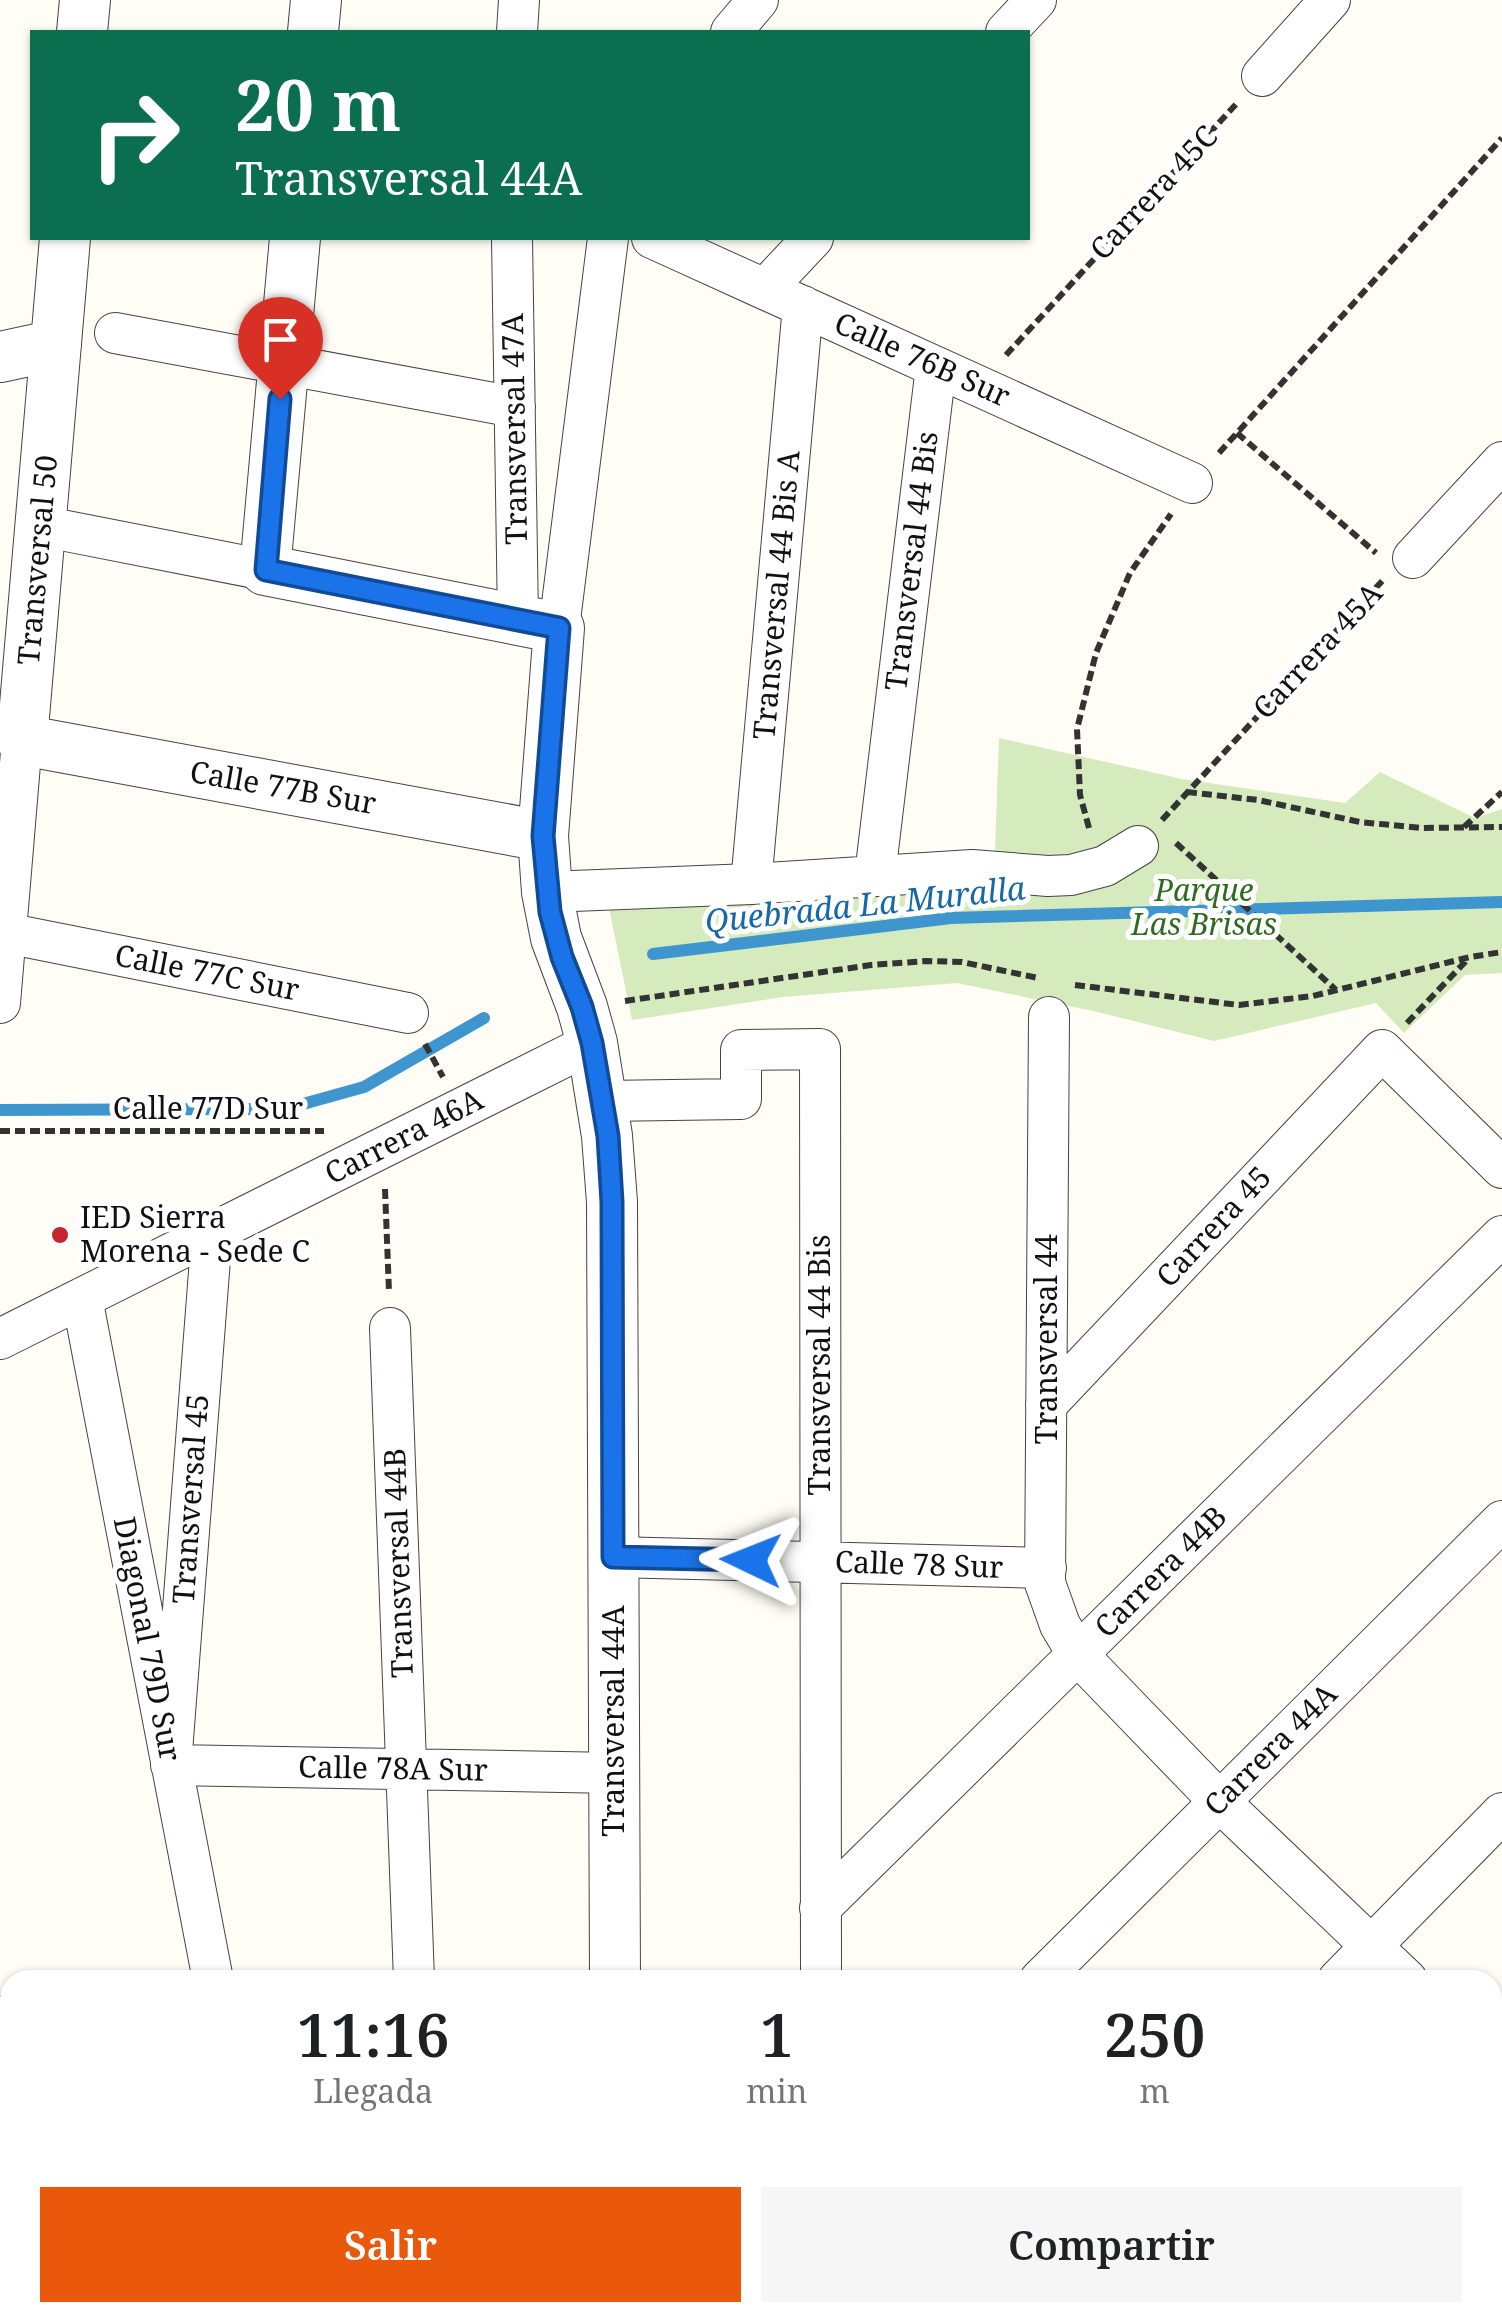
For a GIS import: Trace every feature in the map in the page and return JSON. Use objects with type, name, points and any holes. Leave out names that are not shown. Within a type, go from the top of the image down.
[{"type":"street","points":[[82,30],[84,0]]},
{"type":"street","points":[[314,30],[316,0]]},
{"type":"street","points":[[518,30],[519,0]]},
{"type":"street","points":[[733,30],[758,0]]},
{"type":"street","points":[[1008,30],[1036,0]]},
{"type":"street","points":[[1262,76],[1330,0]]},
{"type":"street","name":"Transversal 50","points":[[0,1002],[65,240]]},
{"type":"street","points":[[266,570],[295,240]]},
{"type":"street","name":"Transversal 47A","points":[[512,240],[515,407],[539,624],[547,892],[556,938],[592,1043]]},
{"type":"street","points":[[41,526],[539,624],[608,240]]},
{"type":"street","name":"Calle 76B Sur","points":[[656,240],[1192,483]]},
{"type":"street","points":[[765,289],[811,240]]},
{"type":"street","name":"Transversal 44 Bis A","points":[[751,884],[803,306]]},
{"type":"street","points":[[114,334],[515,407]]},
{"type":"street","points":[[0,357],[56,344]]},
{"type":"street","name":"Transversal 44 Bis","points":[[875,875],[936,366]]},
{"type":"street","points":[[1403,563],[1502,462]]},
{"type":"street","name":"Calle 77B Sur","points":[[22,740],[543,836]]},
{"type":"street","points":[[547,892],[972,870],[1071,875],[1104,866],[1138,846]]},
{"type":"street","name":"Calle 77C Sur","points":[[6,933],[408,1013]]},
{"type":"street","name":"Transversal 44","points":[[1049,1017],[1046,1583],[1060,1625],[1078,1655]]},
{"type":"street","name":"Transversal 44A","points":[[592,1043],[603,1101],[612,1202],[616,1970]]},
{"type":"street","name":"Carrera 46A","points":[[0,1339],[592,1043]]},
{"type":"street","name":"Transversal 44 Bis","points":[[603,1101],[741,1099],[741,1050],[820,1049],[820,1970]]},
{"type":"street","points":[[1382,1050],[1502,1168]]},
{"type":"street","name":"Carrera 45","points":[[1046,1405],[1382,1050]]},
{"type":"street","name":"Transversal 45","points":[[171,1765],[212,1233]]},
{"type":"street","name":"Carrera 44B","points":[[820,1908],[1502,1236]]},
{"type":"street","name":"Diagonal 79D Sur","points":[[82,1298],[210,1970]]},
{"type":"street","name":"Transversal 44B","points":[[390,1328],[414,1970]]},
{"type":"street","name":"Carrera 44A","points":[[1050,1970],[1502,1520]]},
{"type":"street","name":"Calle 78 Sur","points":[[613,1557],[1046,1568]]},
{"type":"street","points":[[1078,1655],[1220,1802],[1397,1970]]},
{"type":"street","name":"Calle 78A Sur","points":[[171,1765],[614,1774]]},
{"type":"street","points":[[1348,1970],[1502,1813]]},
{"type":"path","name":"Carrera 45C","points":[[978,386],[1262,76]]},
{"type":"path","points":[[1237,432],[1403,563]]},
{"type":"path","name":"Carrera 45A","points":[[1138,846],[1403,563]]},
{"type":"path","points":[[1187,792],[1258,800],[1360,822],[1422,828],[1502,828]]},
{"type":"path","points":[[1463,828],[1502,792]]},
{"type":"path","points":[[1205,870],[1336,990]]},
{"type":"path","points":[[1382,1050],[1470,957]]},
{"type":"path","name":"Calle 77D Sur","points":[[0,1131],[337,1131]]},
{"type":"path","points":[[384,1147],[390,1328]]},
{"type":"green space","name":"Parque Las Brisas","points":[[999,738],[1182,779],[1345,803],[1380,772],[1475,818],[1502,809],[1502,973],[1465,975],[1404,1033],[1376,1003],[1214,1041],[957,983],[783,997],[632,1020],[609,908],[994,880]]},
{"type":"waterway","name":"Quebrada La Muralla","points":[[653,954],[951,918],[1502,902]]},
{"type":"waterway","name":"Quebrada La Muralla","points":[[0,1110],[285,1109],[364,1087],[484,1018]]},
{"type":"place","name":"IED Sierra Morena - Sede C","points":[[60,1235]]},
{"type":"route","points":[[280,399],[266,570],[559,628],[543,836],[550,912],[592,1043],[608,1136],[612,1202],[613,1557],[751,1560]]}]
